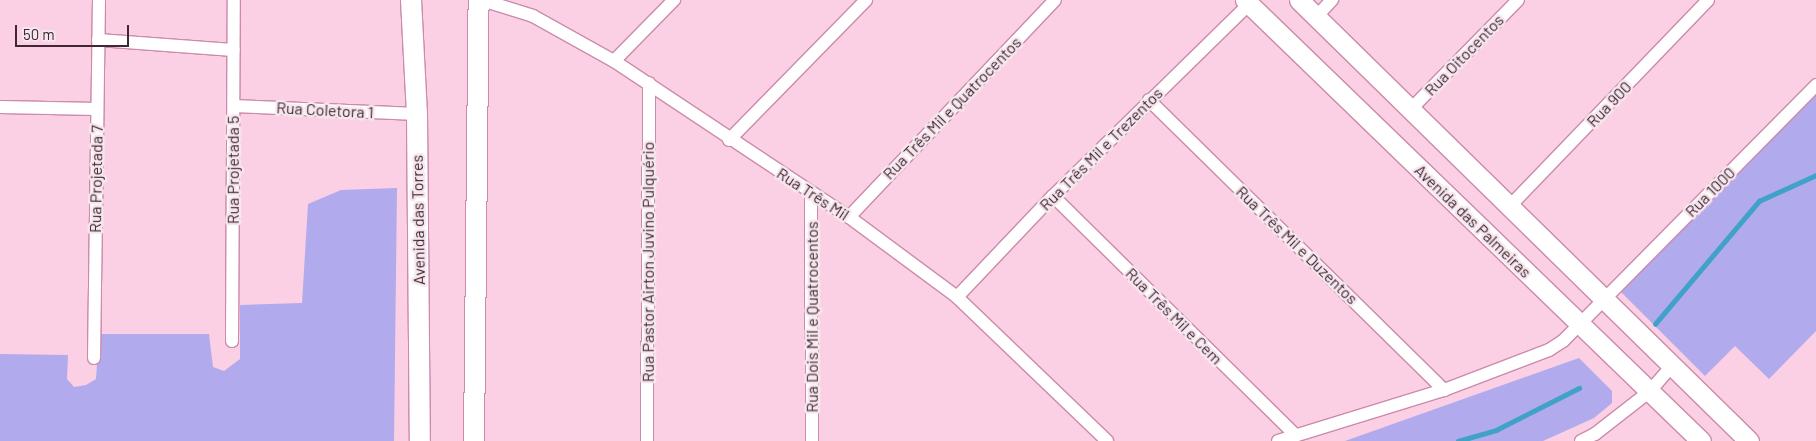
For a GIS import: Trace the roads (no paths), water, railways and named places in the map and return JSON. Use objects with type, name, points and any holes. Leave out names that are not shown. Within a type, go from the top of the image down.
[{"type":"main road","name":"Avenida das Torres","points":[[411,0],[417,114],[420,441]]},
{"type":"main road","points":[[474,441],[480,0]]},
{"type":"street","name":"Rua Projetada 7","points":[[94,358],[99,0]]},
{"type":"street","name":"Rua Projetada 5","points":[[232,340],[234,0]]},
{"type":"street","name":"Rua Três Mil","points":[[480,0],[533,16],[614,61],[649,83],[729,140],[849,216],[957,297],[1107,441]]},
{"type":"street","points":[[614,61],[674,0]]},
{"type":"street","points":[[729,140],[866,0]]},
{"type":"street","name":"Rua Três Mil e Quatrocentos","points":[[849,216],[1055,0]]},
{"type":"street","points":[[1299,0],[1749,441]]},
{"type":"street","points":[[1317,16],[1332,0]]},
{"type":"street","name":"Rua Oitocentos","points":[[1410,110],[1518,0]]},
{"type":"street","name":"Rua 900","points":[[1509,207],[1708,0]]},
{"type":"street","name":"Rua Três Mil e Trezentos","points":[[957,297],[1053,196],[1247,2]]},
{"type":"street","name":"Avenida das Palmeiras","points":[[1247,2],[1701,441]]},
{"type":"street","points":[[98,40],[234,50]]},
{"type":"street","name":"Rua Pastor Airton Juvino Pulquério","points":[[647,441],[649,83]]},
{"type":"street","name":"Rua 1000","points":[[1278,441],[1444,390],[1549,350],[1580,324],[1816,85]]},
{"type":"street","name":"Rua Três Mil e Duzentos","points":[[1149,100],[1444,390]]},
{"type":"street","name":"Rua Coletora 1","points":[[234,106],[417,114]]},
{"type":"street","points":[[0,107],[97,108]]},
{"type":"street","name":"Rua Dois Mil e Quatrocentos","points":[[811,192],[812,441]]},
{"type":"street","name":"Rua Três Mil e Cem","points":[[1053,196],[1295,436]]},
{"type":"street","points":[[1581,441],[1595,434],[1650,391],[1673,365]]},
{"type":"waterway","points":[[1655,324],[1759,201],[1816,175]]},
{"type":"waterway","points":[[1458,441],[1496,430],[1579,388]]}]
